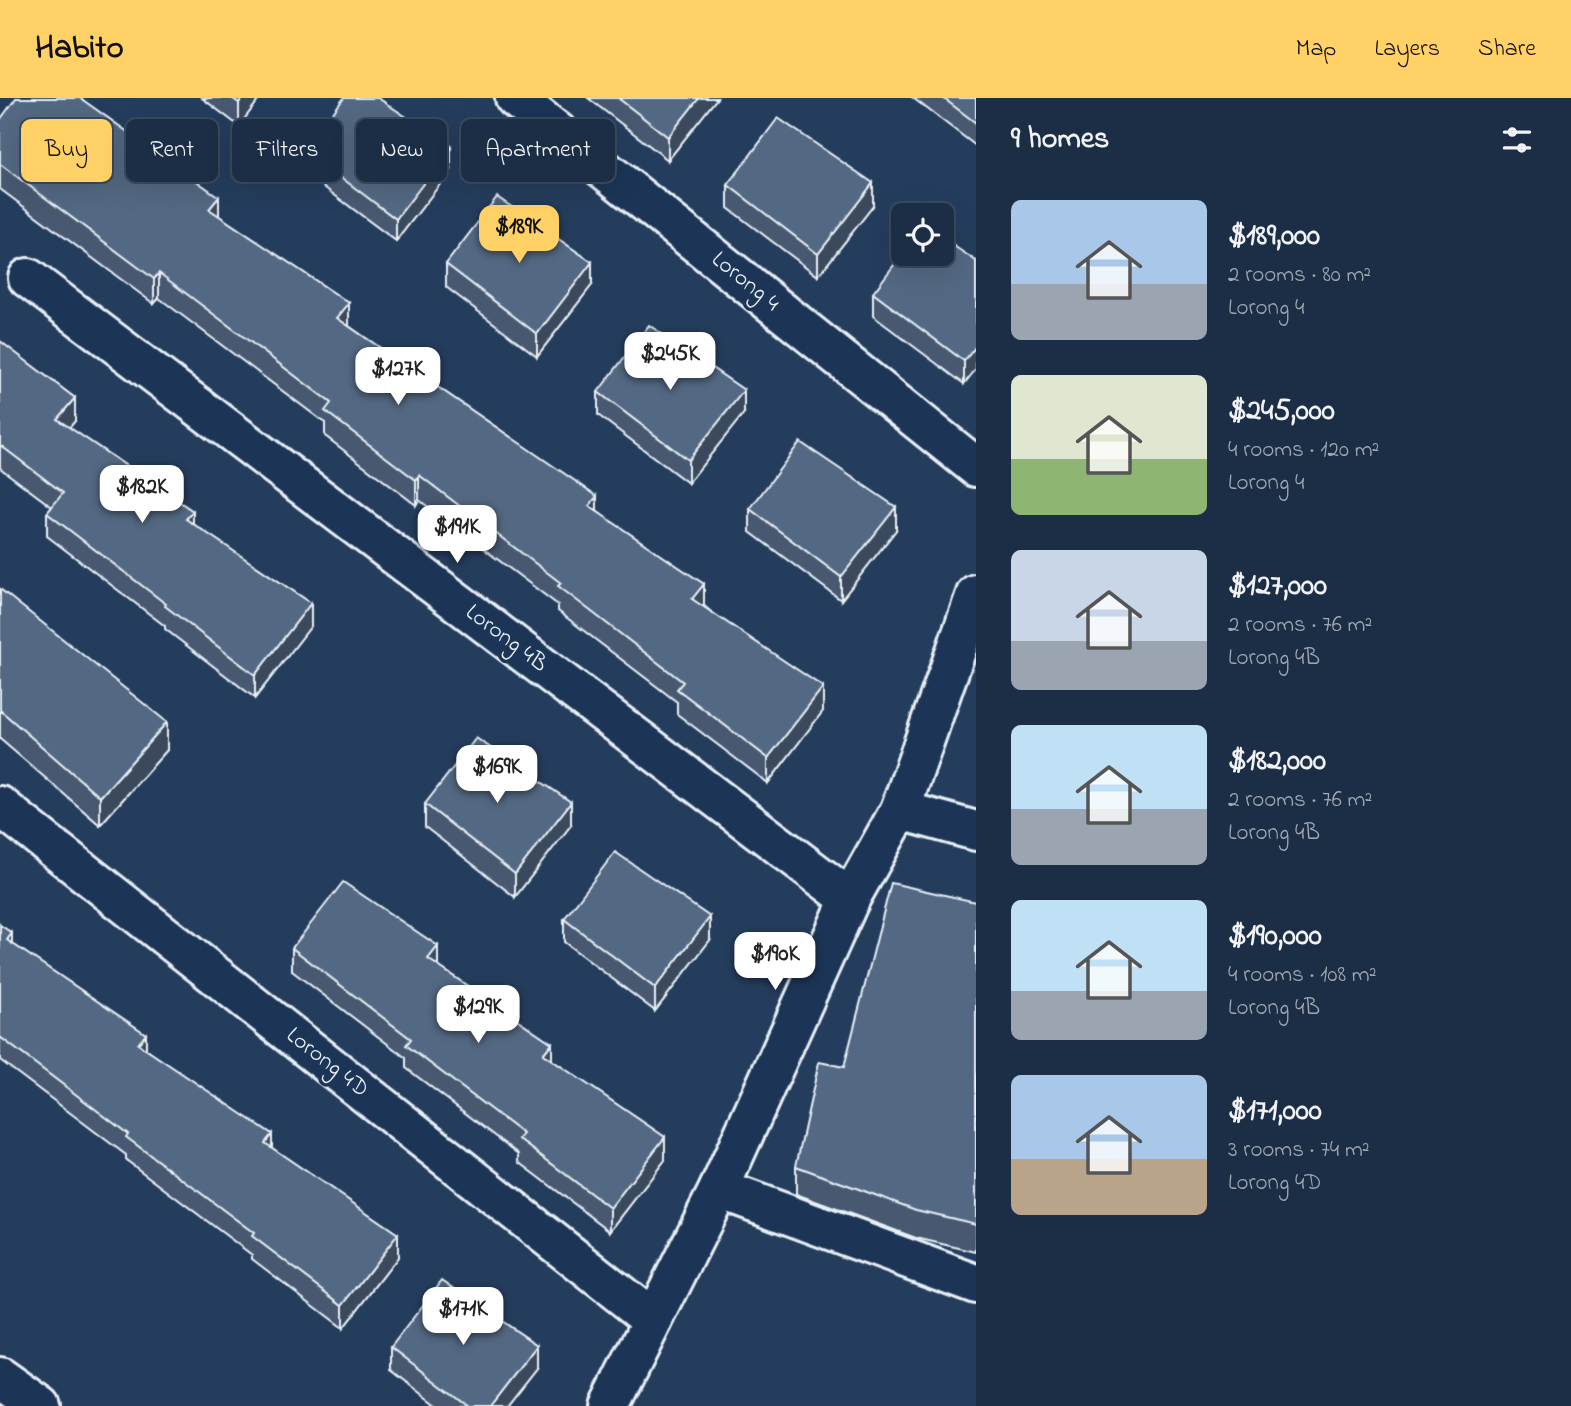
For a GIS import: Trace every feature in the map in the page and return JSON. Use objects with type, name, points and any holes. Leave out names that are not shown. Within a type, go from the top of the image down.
[{"type":"street","name":"Lorong 4","points":[[515,98],[976,467]]},
{"type":"street","name":"Lorong 4B","points":[[28,278],[850,898]]},
{"type":"street","points":[[610,1406],[719,1189],[850,898],[900,810],[976,594]]},
{"type":"street","name":"Lorong 4D","points":[[0,806],[653,1320]]},
{"type":"street","points":[[900,810],[976,831]]},
{"type":"street","points":[[719,1189],[976,1284]]},
{"type":"street","points":[[0,1377],[41,1406]]},
{"type":"building","points":[[16,98],[80,98],[109,119],[21,119],[21,180],[0,164],[0,120]]},
{"type":"building","points":[[344,98],[378,98],[409,119],[356,119],[356,182],[424,182],[396,219],[342,178],[342,119],[328,119]]},
{"type":"building","points":[[618,98],[699,98],[668,137]]},
{"type":"building","points":[[943,98],[976,98],[976,123]]},
{"type":"building","points":[[778,118],[873,183],[818,254],[728,185]]},
{"type":"building","points":[[112,121],[126,131],[126,182],[198,182],[219,197],[209,209],[349,303],[337,318],[597,496],[589,506],[704,584],[692,599],[823,687],[768,758],[677,689],[683,682],[558,586],[561,583],[419,475],[416,480],[325,411],[331,403],[159,273],[154,279],[24,182],[112,182]]},
{"type":"building","points":[[497,197],[592,262],[537,334],[446,264]]},
{"type":"building","points":[[954,246],[976,261],[976,346],[964,361],[873,293],[893,266],[954,266]]},
{"type":"building","points":[[649,325],[744,390],[688,460],[598,392]]},
{"type":"building","points":[[0,341],[75,398],[57,419],[193,511],[186,519],[311,603],[255,675],[47,513],[63,493],[0,445]]},
{"type":"building","points":[[800,442],[896,507],[841,577],[750,509]]},
{"type":"building","points":[[0,589],[167,722],[100,797],[0,710]]},
{"type":"building","points":[[476,738],[571,802],[515,874],[425,804]]},
{"type":"building","points":[[615,852],[710,917],[655,988],[564,919]]},
{"type":"building","points":[[343,882],[438,946],[428,959],[552,1043],[543,1054],[665,1137],[610,1208],[519,1139],[523,1134],[406,1045],[411,1039],[292,948]]},
{"type":"building","points":[[891,883],[976,902],[976,1224],[916,1210],[796,1166],[819,1062],[844,1067]]},
{"type":"building","points":[[0,925],[12,933],[7,940],[146,1034],[138,1044],[272,1134],[265,1143],[398,1234],[343,1305],[252,1236],[254,1233],[126,1137],[128,1134],[0,1037]]},
{"type":"building","points":[[442,1280],[537,1345],[490,1406],[468,1406],[391,1347]]}]
